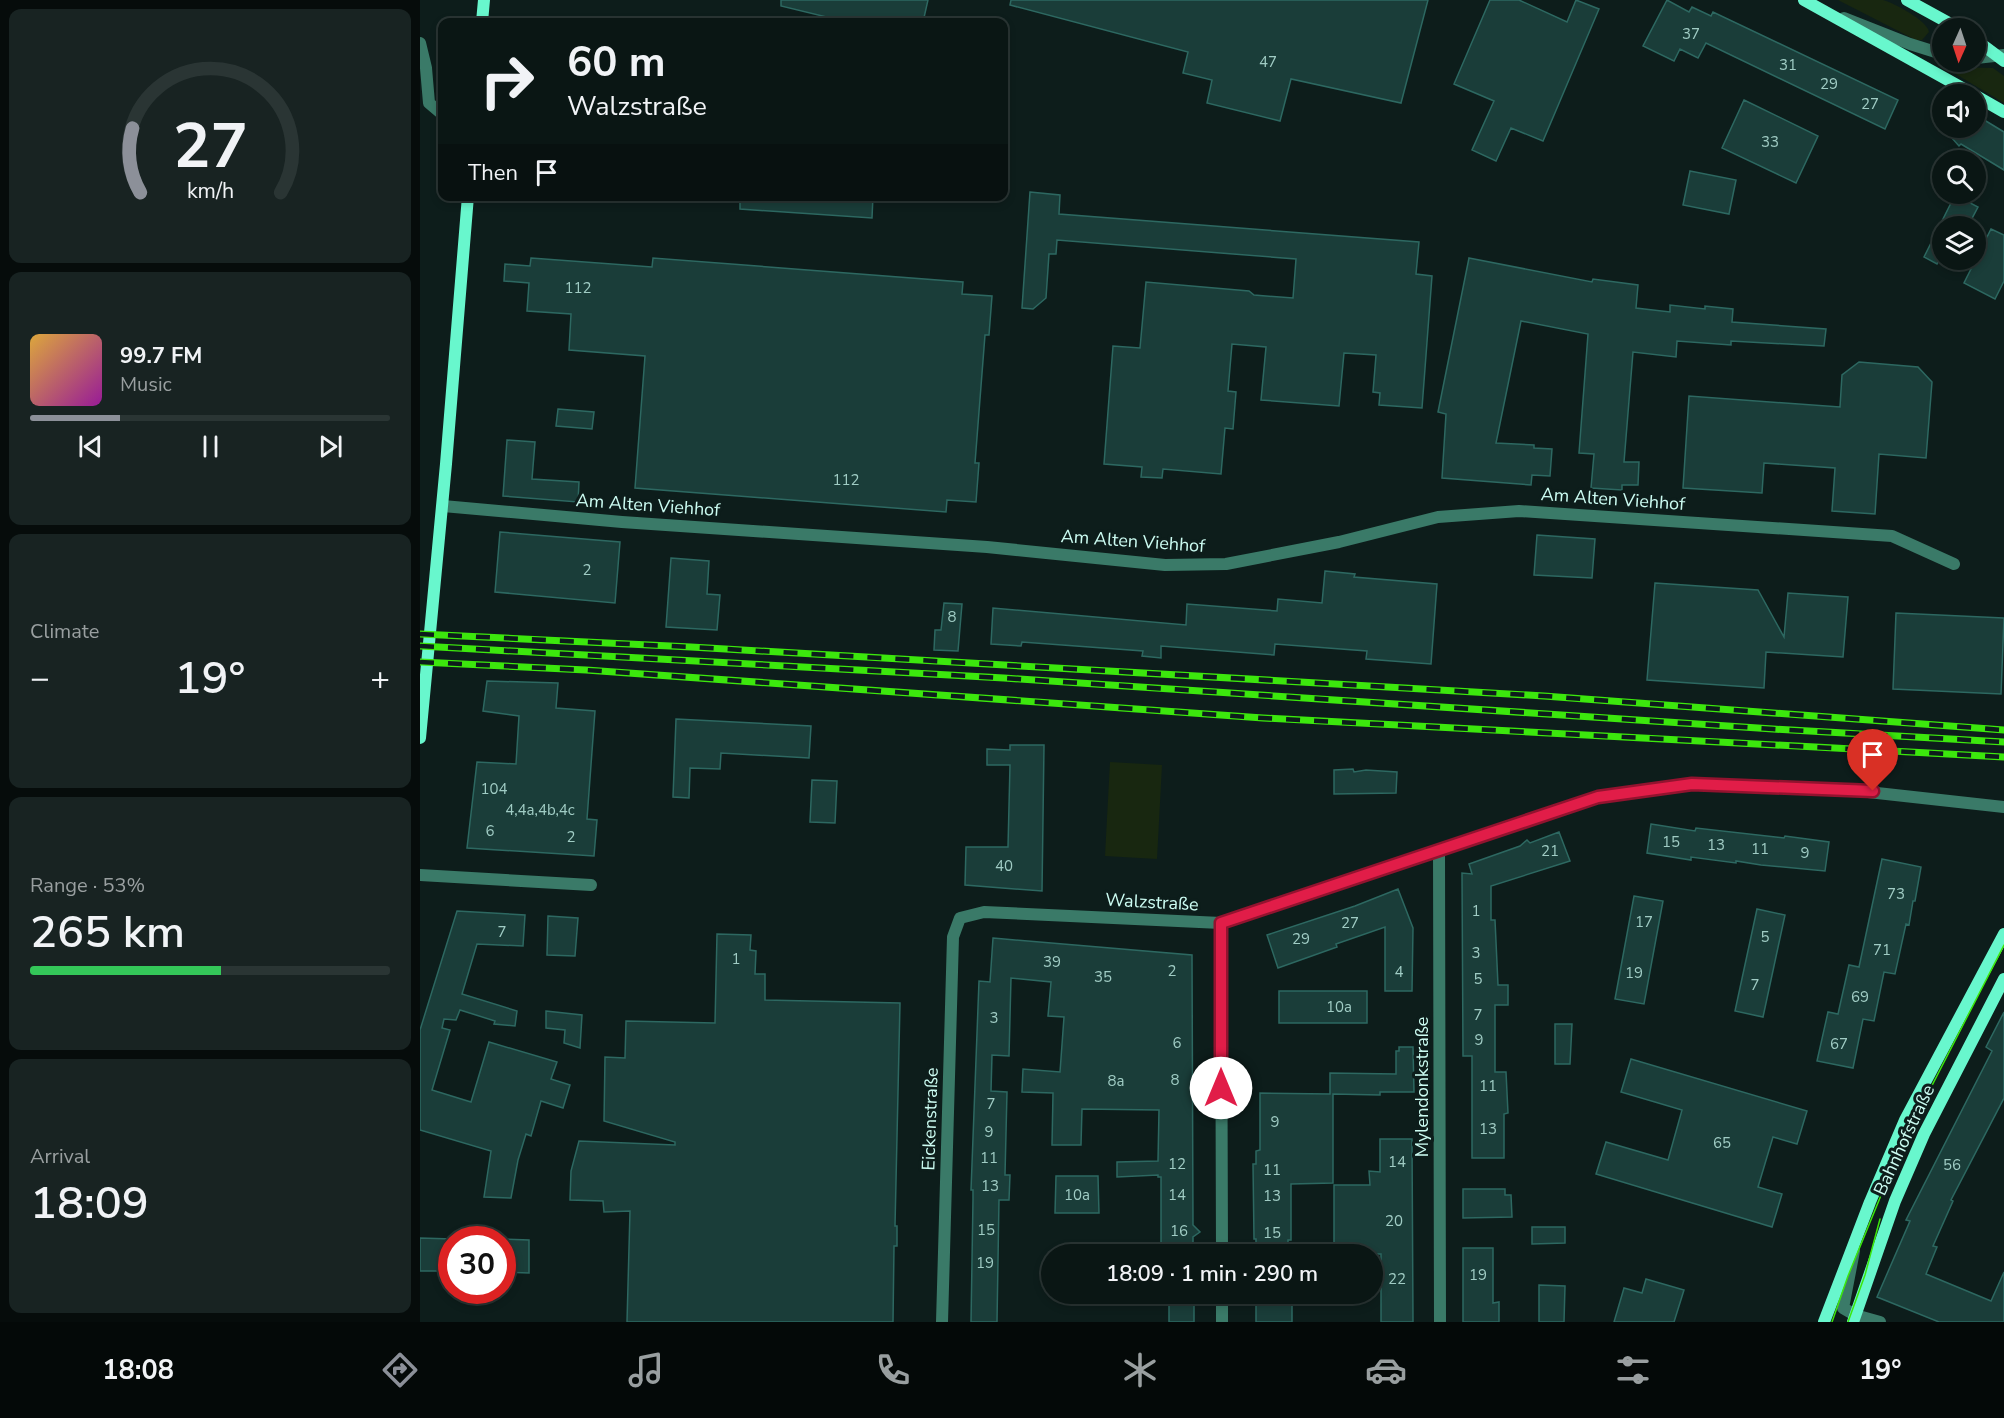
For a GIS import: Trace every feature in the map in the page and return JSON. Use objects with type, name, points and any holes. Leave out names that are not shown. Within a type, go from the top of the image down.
[{"type":"main road","points":[[482,18],[484,0]]},
{"type":"main road","points":[[1804,0],[1955,84]]},
{"type":"main road","points":[[1907,0],[1940,18]]},
{"type":"main road","points":[[1986,47],[2002,58]]},
{"type":"main road","points":[[1986,102],[2004,112]]},
{"type":"main road","points":[[420,738],[443,506],[468,201]]},
{"type":"main road","name":"Bahnhofstraße","points":[[1824,1322],[1905,1120],[2004,934]]},
{"type":"main road","name":"Bahnhofstraße","points":[[1854,1318],[1895,1200],[1924,1134],[2004,979]]},
{"type":"street","points":[[1820,8],[1932,51]]},
{"type":"street","points":[[420,43],[426,68],[429,103],[438,111]]},
{"type":"street","points":[[1986,58],[2002,58]]},
{"type":"street","name":"Am Alten Viehhof","points":[[443,506],[622,522],[987,547],[1165,565],[1226,564],[1339,542],[1438,517],[1519,511],[1892,536],[1954,564]]},
{"type":"street","name":"Walzstraße","points":[[960,918],[984,912],[1221,923],[1598,797],[1692,784],[1862,790],[2004,807]]},
{"type":"street","name":"Mylendonkstraße","points":[[1439,851],[1440,1322]]},
{"type":"street","points":[[420,875],[591,885]]},
{"type":"street","name":"Eickenstraße","points":[[942,1322],[953,938],[960,918]]},
{"type":"street","points":[[1221,923],[1222,1244]]},
{"type":"street","name":"Bahnhofstraße","points":[[1854,1318],[1843,1308],[1855,1240]]},
{"type":"street","points":[[1222,1304],[1222,1322]]},
{"type":"street","points":[[1854,1318],[1880,1322]]},
{"type":"green space","points":[[1838,0],[1883,0],[1917,18],[1929,32],[1922,40],[1916,40]]},
{"type":"green space","points":[[1986,68],[1993,68],[2004,76],[2004,103],[1986,92],[1986,84],[1972,84],[1952,72],[1986,72]]},
{"type":"green space","points":[[1110,762],[1162,765],[1157,859],[1105,856]]},
{"type":"building","points":[[781,0],[928,0],[924,18],[830,18],[781,6]]},
{"type":"building","points":[[1011,0],[1428,0],[1401,103],[1291,79],[1280,121],[1207,103],[1212,80],[1183,73],[1188,52],[1010,5]]},
{"type":"building","points":[[1490,0],[1519,0],[1567,22],[1576,0],[1599,9],[1543,141],[1511,128],[1496,161],[1472,150],[1494,101],[1454,84]]},
{"type":"building","points":[[1667,0],[1689,12],[1692,7],[1711,16],[1713,12],[1898,100],[1885,129],[1706,43],[1698,58],[1680,49],[1674,61],[1643,46]]},
{"type":"building","points":[[1744,100],[1818,136],[1796,183],[1722,148]]},
{"type":"building","points":[[1986,121],[2004,132],[2004,170],[1986,159],[1986,150],[1971,150],[1961,144],[1959,146],[1952,138],[1986,138]]},
{"type":"building","points":[[1690,171],[1736,180],[1729,214],[1683,205]]},
{"type":"building","points":[[1030,192],[1060,195],[1059,214],[1419,242],[1416,274],[1432,276],[1422,408],[1379,405],[1380,393],[1373,392],[1376,355],[1344,353],[1339,406],[1261,400],[1266,347],[1232,344],[1228,391],[1236,392],[1233,429],[1225,428],[1221,474],[1163,469],[1162,478],[1141,477],[1142,467],[1104,464],[1113,346],[1140,348],[1146,282],[1249,291],[1254,295],[1293,298],[1296,259],[1057,240],[1056,254],[1049,254],[1046,298],[1033,309],[1022,308]]},
{"type":"building","points":[[740,201],[873,201],[872,218],[740,209]]},
{"type":"building","points":[[1950,204],[1972,204],[1978,207],[1973,216],[1944,216]]},
{"type":"building","points":[[1991,229],[2004,235],[2004,281],[1995,299],[1964,283],[1970,270],[1986,270],[1986,239]]},
{"type":"building","points":[[1932,241],[1932,261],[1924,257]]},
{"type":"building","points":[[531,258],[652,267],[653,258],[963,282],[962,294],[992,296],[989,335],[985,335],[975,463],[979,463],[976,502],[947,500],[946,512],[635,488],[645,356],[569,350],[571,314],[527,311],[529,283],[504,281],[505,264],[530,266]]},
{"type":"building","points":[[1469,258],[1592,282],[1593,279],[1638,285],[1636,308],[1670,312],[1670,305],[1733,309],[1732,322],[1826,329],[1824,346],[1731,341],[1731,345],[1677,341],[1676,357],[1633,352],[1624,462],[1639,462],[1638,485],[1622,485],[1622,490],[1591,488],[1594,454],[1579,453],[1588,334],[1521,321],[1496,443],[1534,445],[1534,448],[1552,449],[1550,476],[1532,475],[1531,485],[1442,478],[1446,414],[1438,412]]},
{"type":"building","points":[[1859,362],[1918,367],[1932,382],[1926,458],[1879,454],[1875,514],[1832,511],[1835,468],[1764,463],[1762,493],[1683,488],[1689,396],[1840,407],[1842,375]]},
{"type":"building","points":[[558,409],[594,412],[592,429],[556,426]]},
{"type":"building","points":[[507,440],[535,442],[532,479],[579,482],[578,502],[503,496]]},
{"type":"building","points":[[500,532],[620,542],[615,603],[495,592]]},
{"type":"building","points":[[1537,535],[1595,539],[1592,578],[1534,575]]},
{"type":"building","points":[[671,558],[709,561],[707,594],[720,595],[717,630],[666,627]]},
{"type":"building","points":[[1325,571],[1355,574],[1354,577],[1437,584],[1431,664],[1366,659],[1367,651],[1275,644],[1274,655],[1161,646],[1161,658],[1142,656],[1143,651],[1022,642],[1021,646],[991,644],[993,608],[1186,625],[1187,604],[1277,611],[1278,599],[1322,603]]},
{"type":"building","points":[[1655,583],[1758,590],[1784,637],[1788,593],[1848,597],[1843,657],[1766,652],[1764,688],[1647,680]]},
{"type":"building","points":[[944,603],[962,604],[958,651],[934,650],[935,630],[941,630]]},
{"type":"building","points":[[1896,613],[2004,618],[2001,694],[1893,689]]},
{"type":"building","points":[[487,681],[558,683],[556,708],[595,711],[587,819],[597,820],[594,856],[467,848],[477,762],[516,764],[519,716],[483,711]]},
{"type":"building","points":[[676,719],[811,726],[809,758],[721,753],[720,769],[690,768],[689,798],[673,797]]},
{"type":"building","points":[[1010,745],[1044,745],[1042,891],[965,885],[966,847],[1008,847],[1010,765],[987,765],[987,749],[1010,750]]},
{"type":"building","points":[[1353,769],[1354,772],[1366,770],[1397,772],[1396,793],[1334,794],[1334,770]]},
{"type":"building","points":[[812,780],[837,781],[835,823],[810,822]]},
{"type":"building","points":[[1651,824],[1695,831],[1696,828],[1829,842],[1825,871],[1691,857],[1691,860],[1647,853]]},
{"type":"building","points":[[1559,832],[1570,861],[1491,886],[1491,920],[1495,920],[1498,985],[1508,985],[1508,1005],[1495,1005],[1495,1072],[1506,1072],[1508,1113],[1504,1114],[1504,1158],[1472,1158],[1472,1056],[1463,1056],[1462,873],[1472,874],[1469,864],[1520,846],[1527,840],[1530,843]]},
{"type":"building","points":[[1882,859],[1921,867],[1915,901],[1913,901],[1909,925],[1906,924],[1895,974],[1884,972],[1874,1021],[1863,1019],[1853,1068],[1817,1061],[1828,1012],[1838,1014],[1849,965],[1859,967]]},
{"type":"building","points":[[1398,889],[1413,928],[1412,991],[1385,991],[1385,927],[1278,968],[1267,935]]},
{"type":"building","points":[[1634,896],[1663,901],[1644,1004],[1615,999]]},
{"type":"building","points":[[1757,909],[1785,915],[1763,1017],[1735,1011]]},
{"type":"building","points":[[457,911],[525,915],[523,946],[477,944],[462,994],[517,1011],[515,1026],[494,1024],[495,1021],[460,1010],[456,1020],[444,1019],[442,1028],[450,1030],[432,1090],[471,1102],[489,1042],[557,1062],[551,1079],[570,1085],[563,1108],[541,1101],[531,1136],[526,1134],[518,1160],[511,1198],[484,1197],[491,1151],[420,1130],[420,1030]]},
{"type":"building","points":[[548,916],[578,918],[575,956],[547,955]]},
{"type":"building","points":[[717,934],[751,935],[750,950],[756,951],[755,974],[765,974],[765,1000],[900,1003],[895,1226],[897,1226],[897,1246],[894,1246],[893,1322],[627,1322],[630,1211],[604,1212],[603,1201],[570,1200],[571,1171],[579,1141],[675,1145],[675,1142],[604,1121],[605,1057],[625,1058],[626,1021],[715,1023]]},
{"type":"building","points":[[993,938],[1192,955],[1193,1225],[1200,1232],[1193,1237],[1193,1244],[1161,1244],[1161,1177],[1158,1175],[1117,1177],[1117,1162],[1158,1161],[1159,1110],[1082,1109],[1081,1145],[1052,1145],[1053,1093],[1022,1092],[1023,1069],[1060,1072],[1064,1017],[1048,1016],[1051,982],[1011,978],[1009,1056],[992,1055],[991,1091],[1007,1092],[1005,1175],[1010,1175],[1009,1200],[999,1200],[997,1322],[971,1322],[973,1190],[971,1190],[979,981],[990,982]]},
{"type":"building","points":[[1279,991],[1367,991],[1367,1023],[1279,1023]]},
{"type":"building","points":[[546,1011],[582,1015],[580,1048],[564,1043],[565,1030],[546,1028]]},
{"type":"building","points":[[2004,1012],[2004,1098],[1951,1200],[1953,1201],[1933,1246],[1937,1247],[1926,1274],[1991,1301],[2004,1272],[2004,1322],[1939,1322],[1877,1297],[1910,1221],[1906,1220],[1992,1051],[1986,1047]]},
{"type":"building","points":[[1555,1024],[1572,1024],[1570,1064],[1555,1064]]},
{"type":"building","points":[[1399,1047],[1413,1047],[1414,1092],[1380,1092],[1380,1095],[1333,1094],[1333,1183],[1291,1184],[1291,1240],[1288,1240],[1288,1244],[1256,1244],[1256,1239],[1254,1239],[1253,1164],[1256,1164],[1256,1151],[1260,1150],[1260,1093],[1330,1094],[1330,1073],[1396,1074],[1396,1051],[1399,1051]]},
{"type":"building","points":[[1631,1059],[1807,1111],[1797,1144],[1773,1137],[1758,1187],[1782,1194],[1772,1227],[1596,1174],[1606,1142],[1668,1160],[1682,1110],[1621,1092]]},
{"type":"building","points":[[1380,1139],[1412,1139],[1413,1322],[1381,1322],[1383,1244],[1334,1244],[1334,1185],[1370,1185],[1369,1171],[1380,1172]]},
{"type":"building","points":[[1056,1176],[1098,1176],[1099,1213],[1055,1213]]},
{"type":"building","points":[[1463,1189],[1505,1189],[1505,1195],[1511,1195],[1512,1217],[1463,1218]]},
{"type":"building","points":[[1532,1227],[1565,1227],[1565,1243],[1532,1244]]},
{"type":"building","points":[[420,1238],[438,1239],[438,1271],[420,1271]]},
{"type":"building","points":[[516,1240],[529,1240],[529,1273],[516,1273]]},
{"type":"building","points":[[1463,1248],[1493,1248],[1493,1303],[1499,1302],[1499,1322],[1463,1322]]},
{"type":"building","points":[[1646,1279],[1684,1290],[1674,1322],[1614,1322],[1624,1288],[1642,1293]]},
{"type":"building","points":[[1539,1285],[1565,1286],[1564,1322],[1539,1322]]},
{"type":"building","points":[[1169,1304],[1194,1304],[1194,1322],[1169,1322]]},
{"type":"building","points":[[1256,1304],[1292,1304],[1292,1322],[1256,1322]]},
{"type":"tram line","points":[[1832,1322],[1848,1276],[1902,1144],[2004,945]]},
{"type":"tram line","points":[[1848,1322],[1865,1275],[1880,1219]]},
{"type":"railway","points":[[420,634],[691,647],[1544,696],[2004,730]]},
{"type":"railway","points":[[420,646],[1004,678],[2004,742]]},
{"type":"railway","points":[[420,662],[586,670],[1263,718],[2004,757]]},
{"type":"route","points":[[1221,1088],[1221,923],[1598,797],[1692,784],[1873,791]]}]
